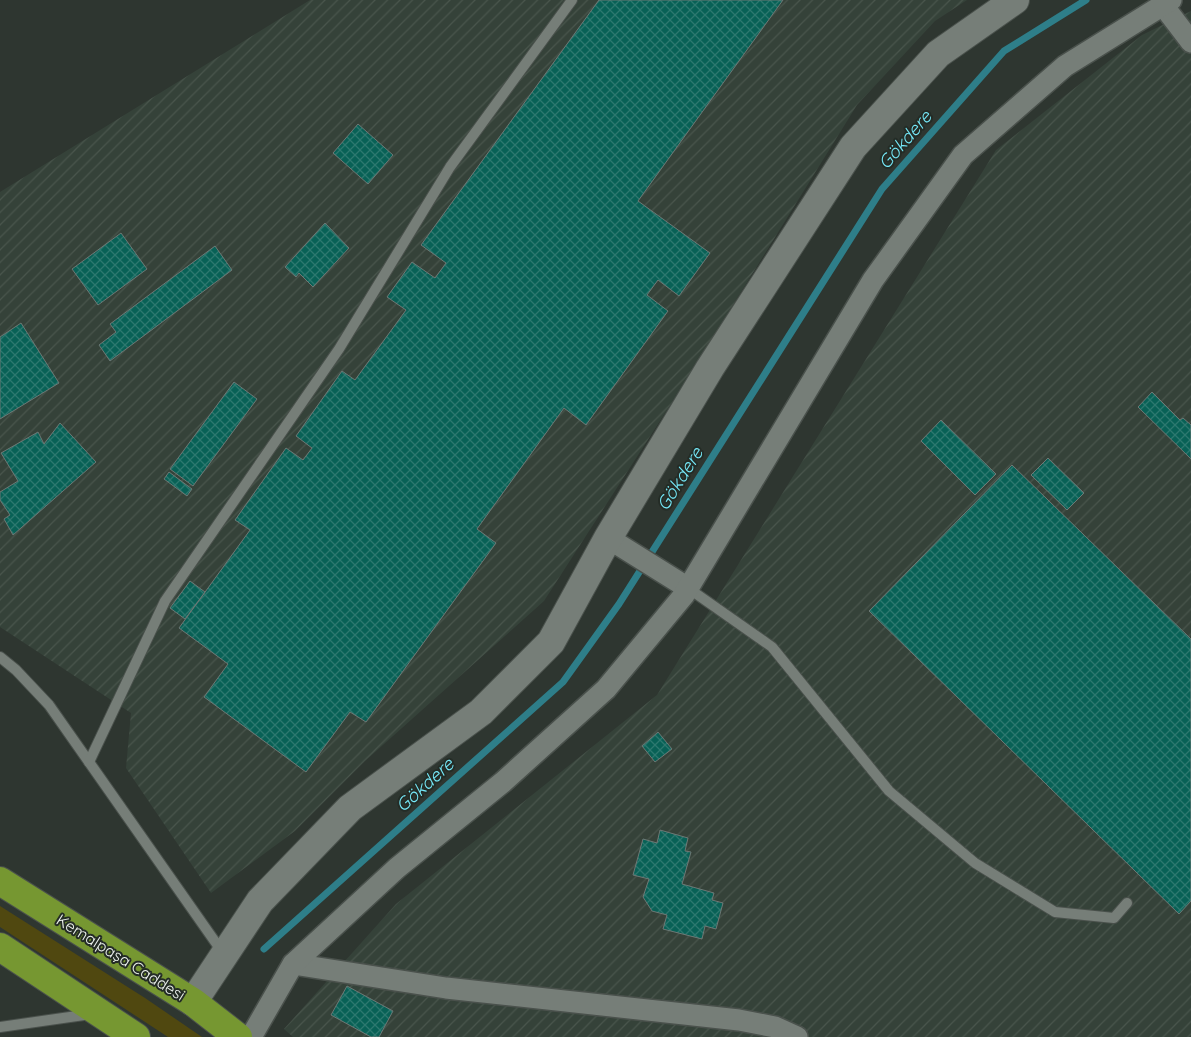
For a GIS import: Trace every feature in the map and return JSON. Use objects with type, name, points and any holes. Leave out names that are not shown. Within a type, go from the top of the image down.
[{"type":"main road","points":[[194,1002],[260,901],[350,808],[481,712],[551,642],[608,538],[710,368],[853,147],[938,54],[1015,0]]},
{"type":"main road","name":"Kemalpaşa Caddesi","points":[[0,881],[194,1002],[238,1037]]},
{"type":"main road","points":[[0,947],[102,1012],[136,1037]]},
{"type":"street","points":[[251,1037],[293,964],[397,868],[503,782],[606,690],[688,588],[873,280],[964,155],[1065,66],[1166,2],[1191,42]]},
{"type":"street","points":[[608,538],[688,588]]},
{"type":"street","points":[[293,964],[446,988],[739,1020],[775,1027],[797,1037]]},
{"type":"lane","points":[[89,762],[164,601],[339,349],[450,167],[572,0]]},
{"type":"lane","points":[[688,588],[772,647],[889,791],[975,863],[1055,912],[1114,918],[1127,903]]},
{"type":"lane","points":[[0,657],[16,670],[49,705],[224,955]]},
{"type":"lane","points":[[0,1027],[102,1012]]},
{"type":"shaded area","points":[[310,0],[967,0],[935,21],[857,105],[689,376],[544,601],[365,761],[295,831],[211,893],[126,768],[131,713],[0,627],[0,192]]},
{"type":"shaded area","points":[[1191,11],[1191,1037],[293,1037],[284,1029],[396,904],[657,695],[996,150],[1142,35]]},
{"type":"shaded area","points":[[0,906],[145,998],[202,1037],[168,1037],[0,927]]},
{"type":"building","points":[[599,0],[783,0],[638,201],[710,253],[679,296],[658,280],[647,295],[668,311],[586,425],[564,408],[477,529],[496,543],[366,722],[350,712],[306,772],[204,697],[228,664],[179,628],[250,530],[235,520],[286,448],[303,460],[312,448],[296,436],[342,371],[355,380],[406,310],[387,297],[412,262],[435,278],[446,263],[421,245]]},
{"type":"building","points":[[358,124],[393,155],[368,184],[333,153]]},
{"type":"building","points":[[325,223],[349,248],[313,287],[299,273],[296,277],[285,267]]},
{"type":"building","points":[[121,233],[147,269],[98,305],[72,269]]},
{"type":"building","points":[[215,246],[232,270],[110,361],[99,345],[116,332],[110,324]]},
{"type":"building","points":[[21,323],[59,383],[0,419],[0,337]]},
{"type":"building","points":[[234,382],[257,399],[193,486],[170,469]]},
{"type":"building","points":[[1152,392],[1180,420],[1183,418],[1191,425],[1191,459],[1138,407]]},
{"type":"building","points":[[941,420],[996,474],[975,495],[921,441]]},
{"type":"building","points":[[60,423],[96,462],[13,535],[4,519],[10,515],[0,500],[0,492],[18,481],[1,453],[38,432],[44,444]]},
{"type":"building","points":[[1048,458],[1084,493],[1067,510],[1031,475]]},
{"type":"building","points":[[1012,465],[1191,639],[1191,901],[1179,914],[869,611]]},
{"type":"building","points":[[169,472],[192,489],[187,496],[164,479]]},
{"type":"building","points":[[190,581],[205,592],[185,619],[170,608]]},
{"type":"building","points":[[658,732],[672,749],[655,762],[642,746]]},
{"type":"building","points":[[660,830],[688,838],[685,851],[691,852],[682,884],[714,893],[712,900],[723,903],[716,929],[705,926],[702,939],[663,929],[667,915],[652,911],[643,897],[649,879],[633,875],[643,839],[657,843]]},
{"type":"building","points":[[347,986],[393,1011],[379,1037],[371,1037],[331,1015]]},
{"type":"waterway","name":"Gökdere","points":[[264,949],[563,682],[619,604],[882,189],[1004,51],[1086,0]]}]
